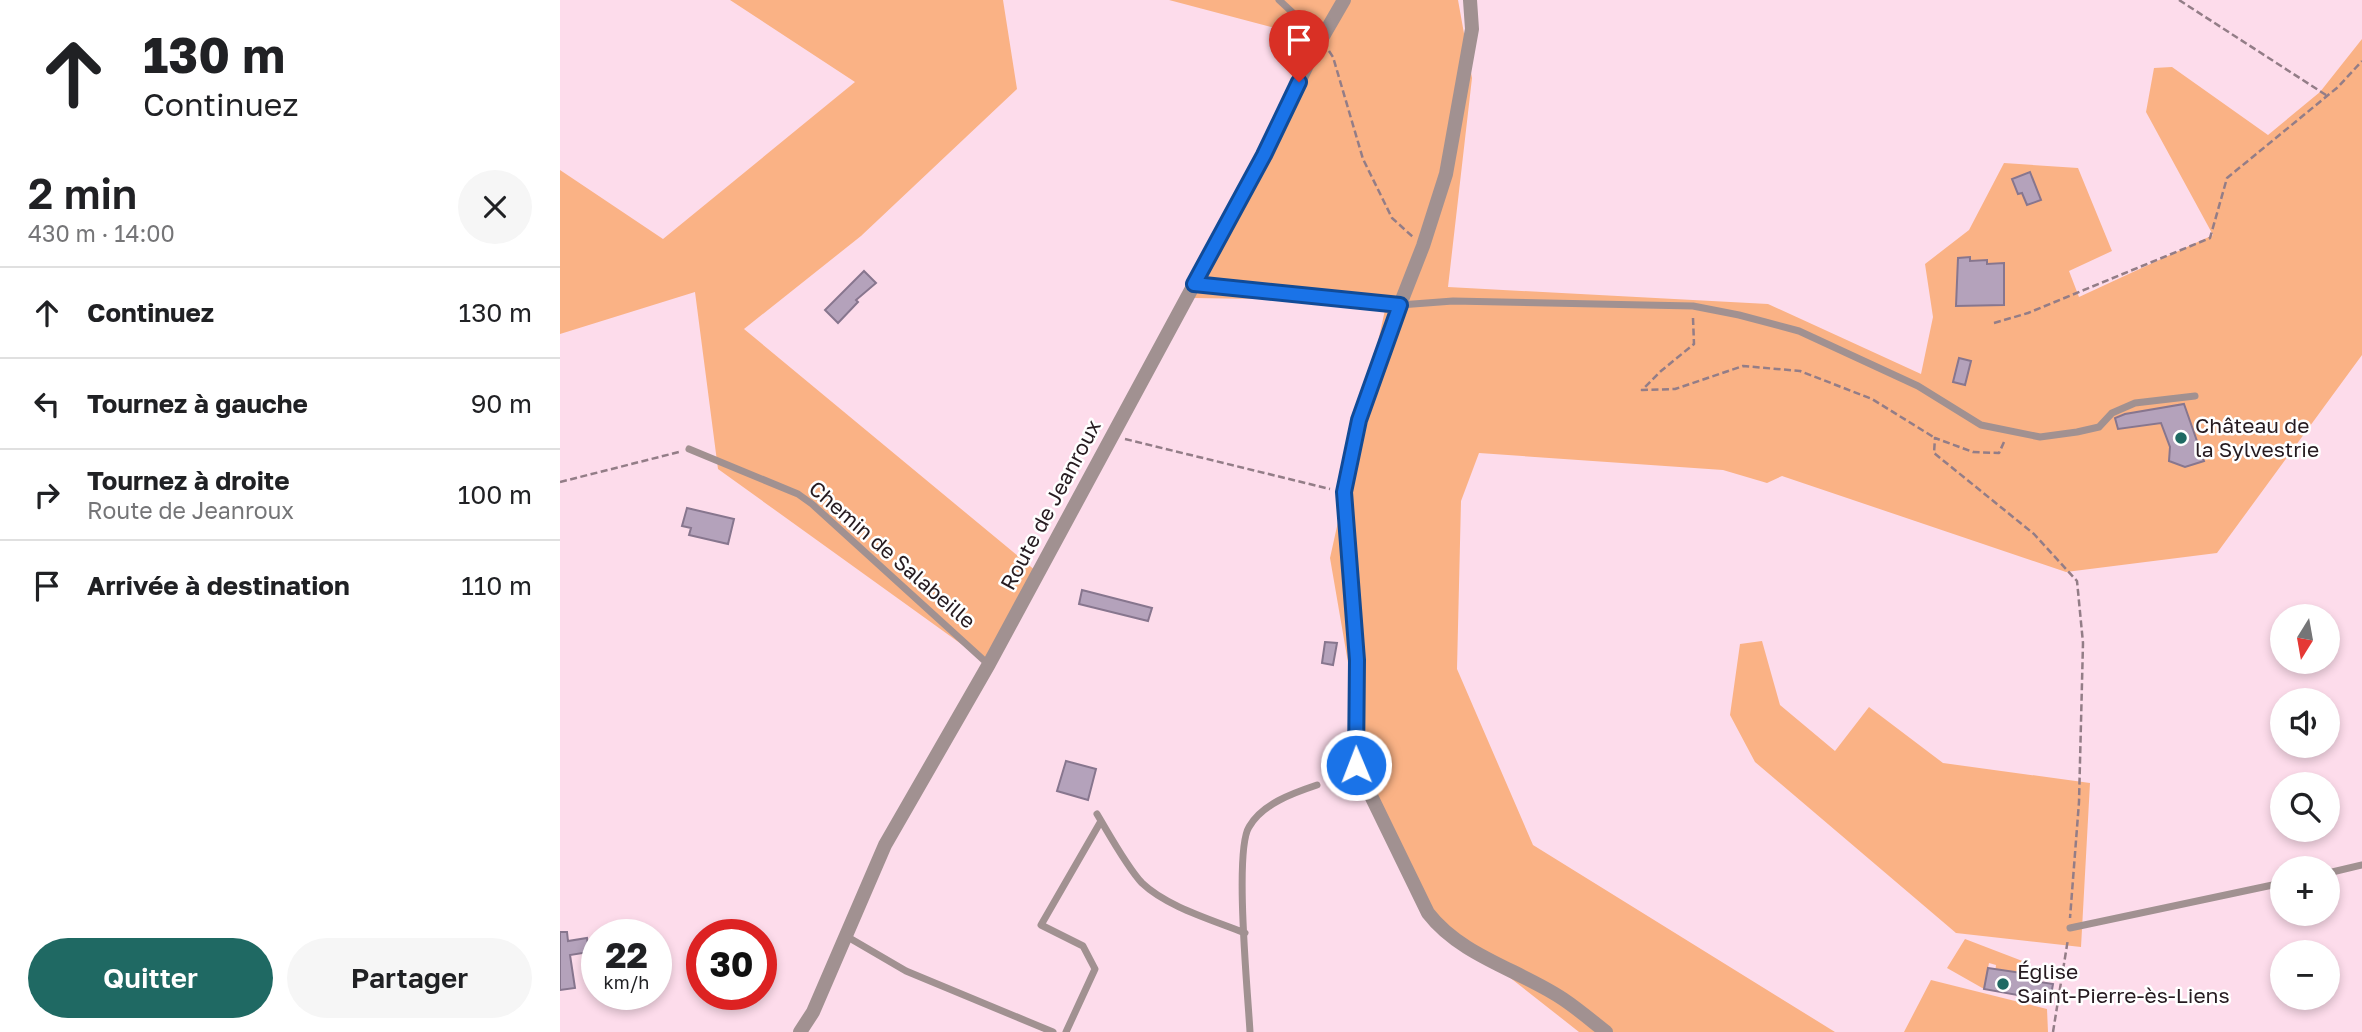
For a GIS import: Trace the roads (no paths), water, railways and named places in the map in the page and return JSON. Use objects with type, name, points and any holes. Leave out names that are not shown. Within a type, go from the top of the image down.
[{"type":"street","name":"Route de Jeanroux","points":[[800,1032],[813,1012],[885,845],[989,664],[1264,155],[1321,39],[1344,0]]},
{"type":"street","points":[[1470,0],[1472,29],[1446,174],[1423,246],[1359,420],[1344,492],[1357,660],[1356,765],[1422,902],[1440,929],[1562,999],[1606,1032]]},
{"type":"lane","points":[[1279,0],[1321,39]]},
{"type":"lane","points":[[1194,284],[1400,305],[1453,301],[1693,306],[1799,331],[1918,386],[1981,425],[2039,437],[2099,427],[2112,413],[2135,403],[2195,396]]},
{"type":"lane","name":"Chemin de Salabeille","points":[[689,449],[805,499],[989,664]]},
{"type":"lane","points":[[1250,1032],[1242,877],[1244,842],[1249,826],[1274,802],[1317,785]]},
{"type":"lane","points":[[1066,1032],[1095,969],[1083,946],[1041,925],[1099,818],[1140,881],[1152,891],[1168,901],[1245,933]]},
{"type":"lane","points":[[2340,871],[2362,866]]},
{"type":"lane","points":[[2070,929],[2270,886]]},
{"type":"lane","points":[[845,936],[906,971],[1053,1032]]},
{"type":"place","name":"Château de la Sylvestrie","points":[[2181,438]]},
{"type":"place","name":"Église Saint-Pierre-ès-Liens","points":[[2003,984]]}]
